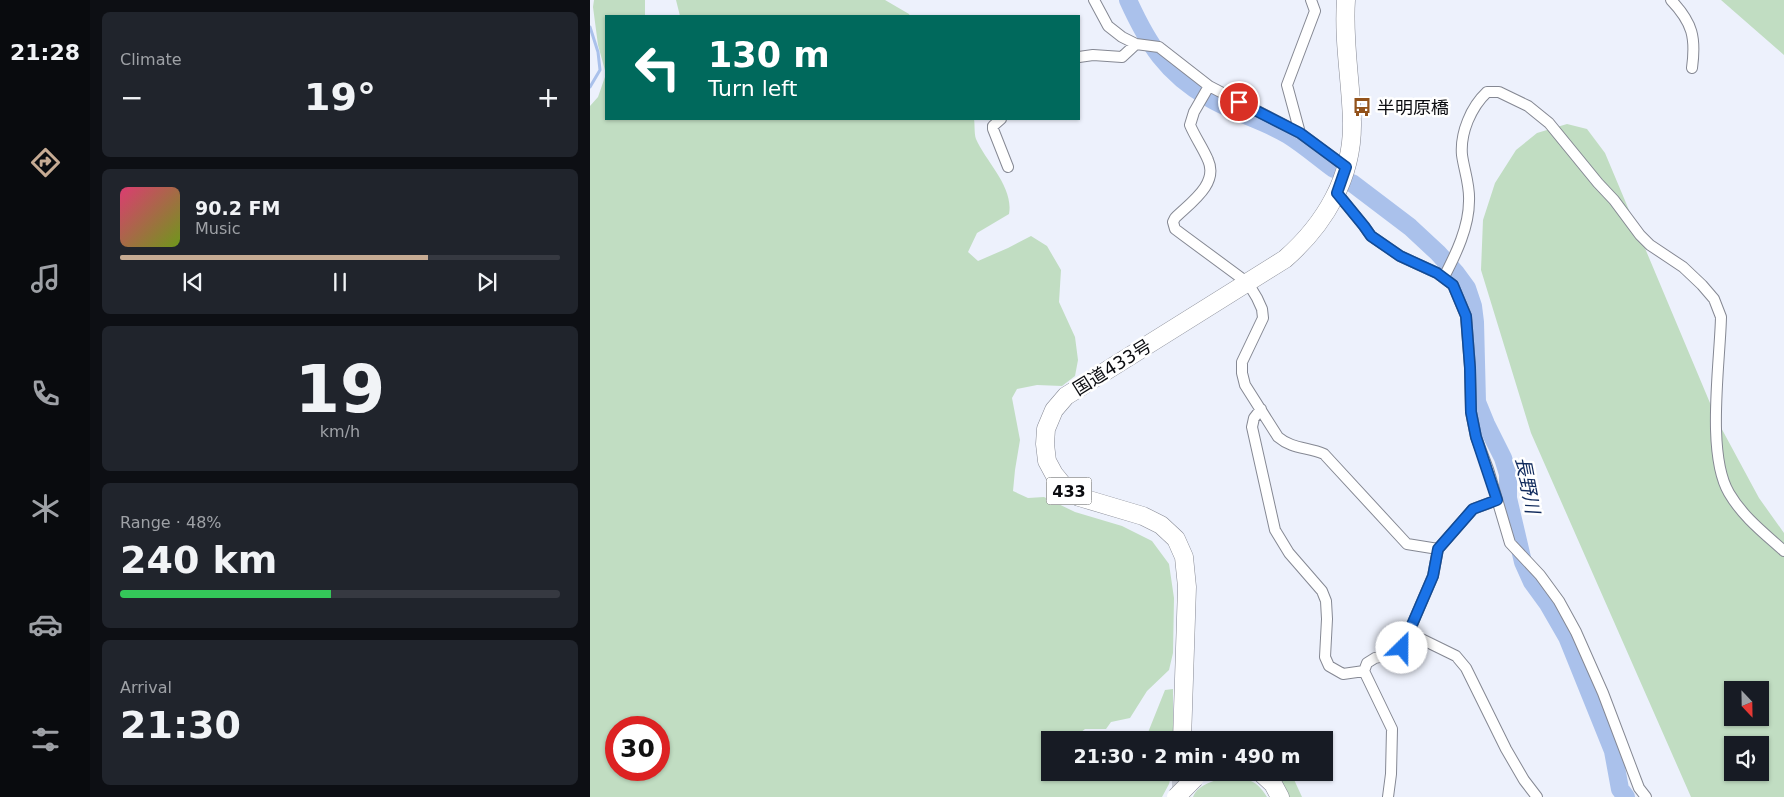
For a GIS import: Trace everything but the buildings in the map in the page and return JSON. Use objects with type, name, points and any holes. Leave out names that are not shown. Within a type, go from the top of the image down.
[{"type":"highway","name":"国道433号","points":[[1182,731],[1187,587],[1184,557],[1176,538],[1161,525],[1143,516],[1079,497],[1068,490],[1054,474],[1047,461],[1046,429],[1054,410],[1066,396],[1285,258],[1298,247],[1321,221],[1337,193],[1346,167],[1351,142],[1352,124],[1346,42],[1346,0]]},
{"type":"highway","points":[[1176,797],[1193,781]]},
{"type":"highway","points":[[1270,781],[1280,797]]},
{"type":"street","points":[[1094,0],[1108,26],[1122,37],[1139,44],[1159,47],[1209,86],[1300,133],[1346,167]]},
{"type":"street","points":[[1300,133],[1286,85],[1315,11],[1311,0]]},
{"type":"street","points":[[1671,0],[1684,18],[1693,36],[1692,68]]},
{"type":"street","points":[[1080,56],[1122,57],[1139,44]]},
{"type":"street","points":[[1209,86],[1194,112],[1190,125],[1209,161],[1208,182],[1202,192],[1173,222],[1175,229],[1248,282],[1262,308],[1263,318],[1242,362],[1245,385],[1278,437],[1297,448],[1314,450],[1324,454],[1407,544],[1438,549]]},
{"type":"street","points":[[1444,278],[1464,231],[1469,202],[1469,186],[1462,155],[1464,132],[1470,117],[1482,97],[1487,92],[1499,92],[1528,106],[1549,123],[1598,184],[1614,200],[1640,235],[1650,245],[1683,268],[1714,299],[1721,317],[1716,444],[1720,469],[1727,491],[1738,507],[1754,525],[1784,551]]},
{"type":"street","points":[[1000,120],[993,126],[993,129],[1008,166]]},
{"type":"street","points":[[1337,193],[1371,236],[1400,256],[1444,278],[1453,285],[1466,316],[1473,421],[1476,437],[1510,543],[1540,575],[1559,601],[1576,632],[1603,693],[1639,788],[1646,797]]},
{"type":"street","points":[[1261,409],[1254,418],[1252,427],[1273,521],[1280,540],[1289,553],[1322,590],[1326,601],[1327,619],[1325,657],[1329,666],[1343,674],[1364,671]]},
{"type":"street","points":[[1388,797],[1391,774],[1392,729],[1364,671],[1367,663],[1375,658],[1389,656],[1402,648],[1433,576],[1438,549],[1473,509],[1497,500]]},
{"type":"street","points":[[1409,633],[1456,656],[1466,668],[1506,749],[1524,780],[1537,797]]},
{"type":"green space","points":[[594,0],[645,0],[645,15],[605,15],[605,70],[598,45],[593,7]]},
{"type":"green space","points":[[676,0],[885,0],[910,15],[680,15]]},
{"type":"green space","points":[[1721,0],[1784,0],[1784,55]]},
{"type":"green space","points":[[605,77],[605,120],[974,120],[976,139],[980,148],[998,175],[1007,194],[1009,214],[977,233],[968,252],[978,261],[1031,236],[1047,246],[1061,270],[1059,302],[1075,337],[1078,360],[1075,376],[1062,386],[1037,385],[1017,389],[1012,398],[1020,440],[1013,491],[1028,498],[1044,497],[1075,512],[1122,526],[1152,541],[1169,564],[1174,598],[1173,653],[1169,670],[1147,691],[1130,718],[1111,722],[1106,729],[1041,731],[1041,781],[1170,781],[1162,797],[590,797],[590,106],[598,97]]},
{"type":"green space","points":[[1567,124],[1587,129],[1605,153],[1718,422],[1759,498],[1784,533],[1784,797],[1691,797],[1531,433],[1481,270],[1483,220],[1495,183],[1516,150],[1537,133]]},
{"type":"green space","points":[[1173,689],[1173,731],[1149,731],[1165,690]]},
{"type":"green space","points":[[1213,781],[1251,781],[1267,797],[1193,797],[1203,786]]},
{"type":"green space","points":[[1279,781],[1295,781],[1302,797],[1287,797]]},
{"type":"waterway","name":"長野川","points":[[1128,0],[1151,44],[1170,68],[1181,78],[1209,98],[1288,135],[1334,169]]},
{"type":"waterway","points":[[590,27],[598,52],[600,70],[590,87]]},
{"type":"waterway","name":"長野川","points":[[1352,183],[1410,227],[1438,253],[1467,288],[1473,306],[1475,322],[1477,402],[1503,458],[1508,474],[1508,498],[1523,562],[1532,582],[1548,604],[1567,637],[1613,751],[1620,789],[1626,797]]},
{"type":"tunnel","points":[[1181,781],[1181,797]]},
{"type":"place","name":"半明原橋","points":[[1362,107]]},
{"type":"route","points":[[1239,102],[1300,133],[1346,167],[1337,193],[1371,236],[1400,256],[1437,273],[1453,285],[1466,316],[1471,412],[1476,437],[1497,500],[1473,509],[1438,549],[1433,576],[1402,648]]}]
